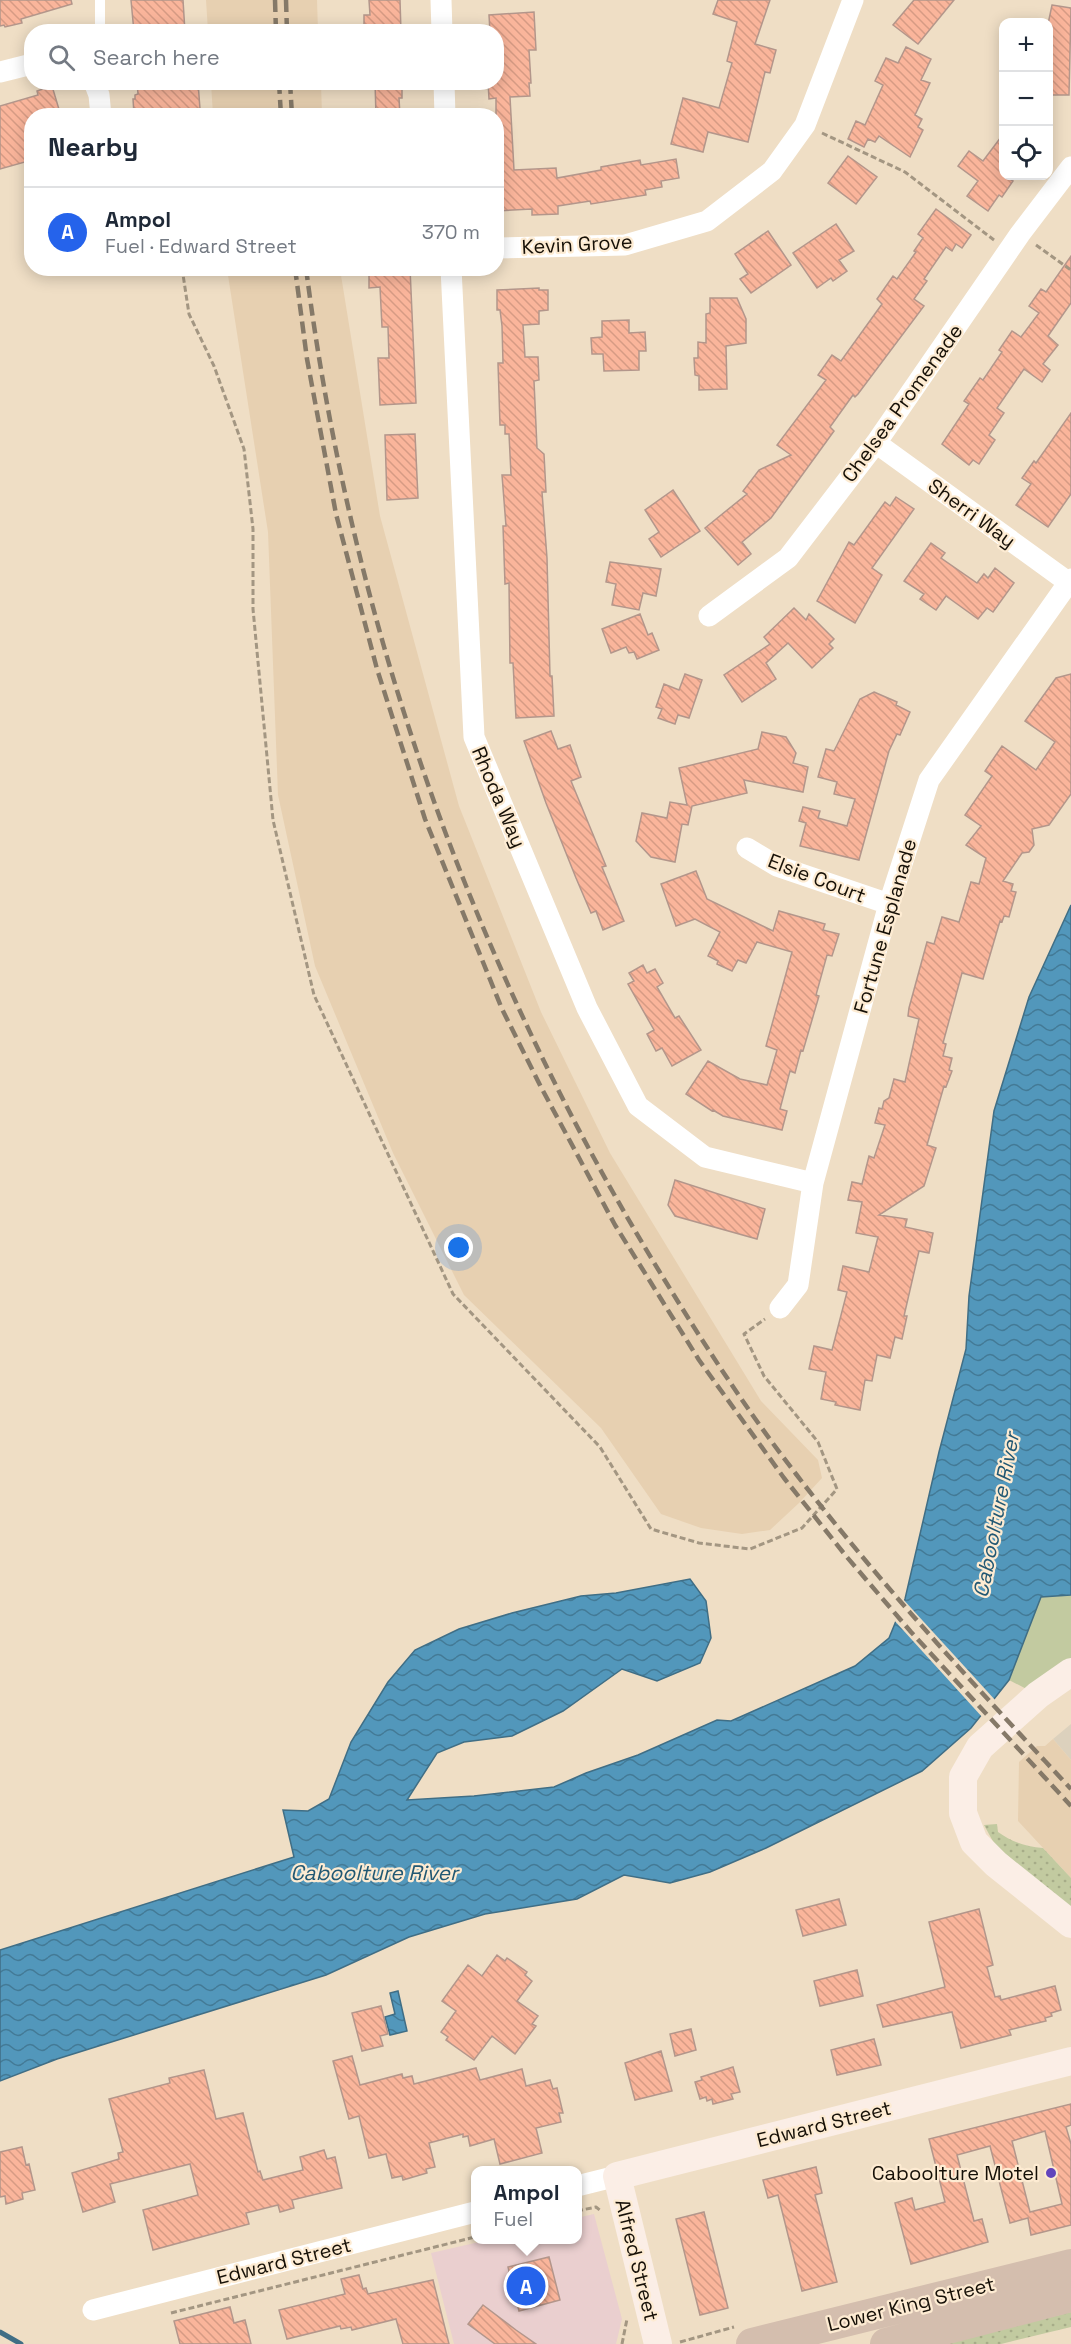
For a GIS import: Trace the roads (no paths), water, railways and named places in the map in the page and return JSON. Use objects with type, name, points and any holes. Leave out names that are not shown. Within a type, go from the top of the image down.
[{"type":"main road","name":"Lower King Street","points":[[752,2344],[1071,2265]]},
{"type":"main road","name":"Lower King Street","points":[[886,2344],[1071,2296]]},
{"type":"street","points":[[441,0],[442,24]]},
{"type":"street","name":"Kevin Grove","points":[[504,248],[626,245],[707,221],[772,171],[804,125],[853,0]]},
{"type":"street","points":[[0,72],[24,66]]},
{"type":"street","points":[[97,90],[100,108]]},
{"type":"street","points":[[444,90],[445,108]]},
{"type":"street","name":"Chelsea Promenade","points":[[708,616],[788,558],[876,443],[1015,243],[1071,167]]},
{"type":"street","name":"Rhoda Way","points":[[451,276],[474,737],[587,1008],[638,1106],[705,1156],[813,1183]]},
{"type":"street","name":"Sherri Way","points":[[876,443],[1070,580]]},
{"type":"street","name":"Fortune Esplanade","points":[[780,1308],[798,1285],[813,1183],[889,904],[928,780],[1070,580]]},
{"type":"street","name":"Elsie Court","points":[[747,848],[777,866],[889,904]]},
{"type":"street","points":[[1071,1672],[1038,1695],[980,1747],[963,1777],[963,1813],[974,1842],[996,1864],[1071,1924]]},
{"type":"street","name":"Edward Street","points":[[582,2185],[1071,2061]]},
{"type":"street","name":"Alfred Street","points":[[617,2176],[658,2344]]},
{"type":"street","name":"Edward Street","points":[[93,2310],[471,2213]]},
{"type":"lane","points":[[100,0],[100,24]]},
{"type":"water","name":"Caboolture River","points":[[1071,905],[1071,1595],[1041,1597],[1009,1680],[971,1728],[922,1771],[766,1848],[710,1872],[670,1883],[624,1875],[577,1899],[485,1914],[409,1937],[326,1975],[57,2059],[0,2081],[0,1950],[294,1857],[283,1810],[308,1811],[329,1799],[351,1742],[388,1682],[415,1650],[459,1629],[512,1613],[581,1596],[616,1593],[690,1579],[706,1601],[711,1638],[700,1663],[657,1681],[622,1669],[563,1711],[512,1736],[464,1742],[437,1753],[407,1800],[474,1796],[554,1787],[638,1755],[717,1720],[731,1721],[855,1666],[889,1638],[905,1599],[939,1452],[966,1349],[969,1296],[994,1111],[1029,997]]},
{"type":"water","points":[[398,1991],[407,2031],[390,2035],[385,2017],[395,2014],[390,1993]]},
{"type":"waterway","points":[[0,2332],[21,2344]]},
{"type":"railway","points":[[275,0],[276,24]]},
{"type":"railway","points":[[286,0],[287,24]]},
{"type":"railway","points":[[279,90],[281,108]]},
{"type":"railway","points":[[290,90],[292,108]]},
{"type":"railway","points":[[296,276],[307,359],[336,514],[377,669],[425,819],[502,1009],[542,1089],[615,1225],[699,1360],[784,1478],[911,1632],[1071,1806]]},
{"type":"railway","points":[[307,276],[327,402],[355,535],[389,665],[431,793],[479,919],[534,1041],[596,1162],[664,1279],[711,1354],[761,1427],[828,1515],[895,1596],[1071,1789]]},
{"type":"place","name":"Caboolture Motel","points":[[1051,2173]]},
{"type":"place","name":"Ampol","points":[[526,2286]]}]
